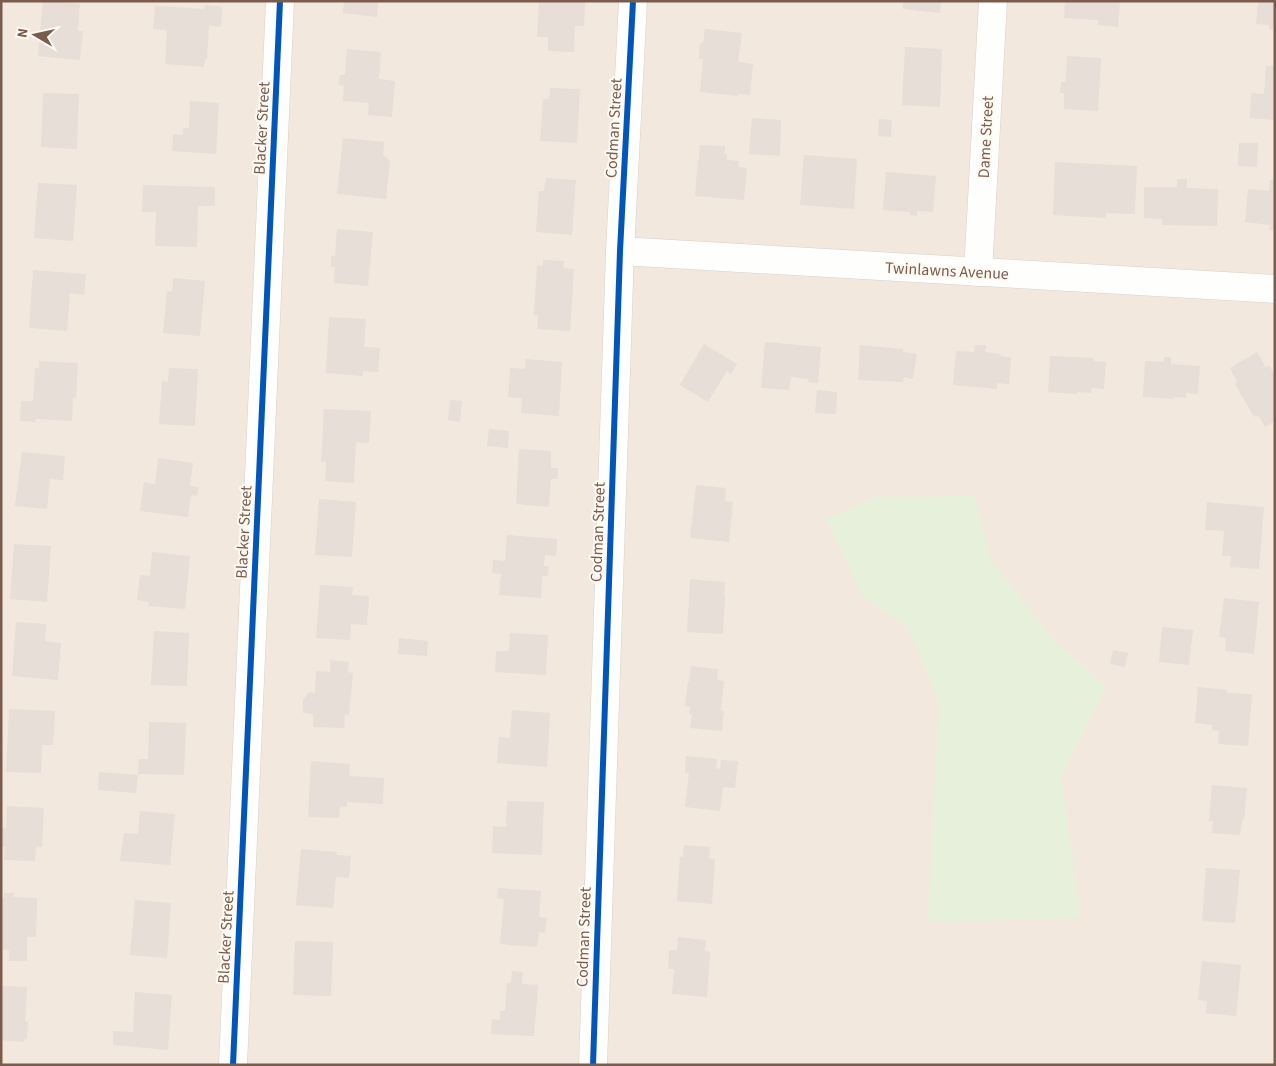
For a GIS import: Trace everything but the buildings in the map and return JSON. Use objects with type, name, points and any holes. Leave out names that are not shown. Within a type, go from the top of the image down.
[{"type":"street","name":"Blacker Street","points":[[233,1065],[280,1]]},
{"type":"street","name":"Codman Street","points":[[592,1065],[620,251],[632,1]]},
{"type":"street","name":"Dame Street","points":[[978,272],[993,1]]},
{"type":"street","name":"Twinlawns Avenue","points":[[620,251],[1275,289]]},
{"type":"shaded area","points":[[1,1],[1275,1],[1275,1065],[1,1065]]},
{"type":"green space","points":[[975,496],[991,560],[1055,641],[1106,687],[1061,776],[1081,918],[928,922],[939,702],[908,628],[863,597],[826,519],[874,497]]},
{"type":"cycle path","points":[[233,1065],[280,1]]},
{"type":"cycle path","points":[[593,1065],[620,251],[633,1]]}]
